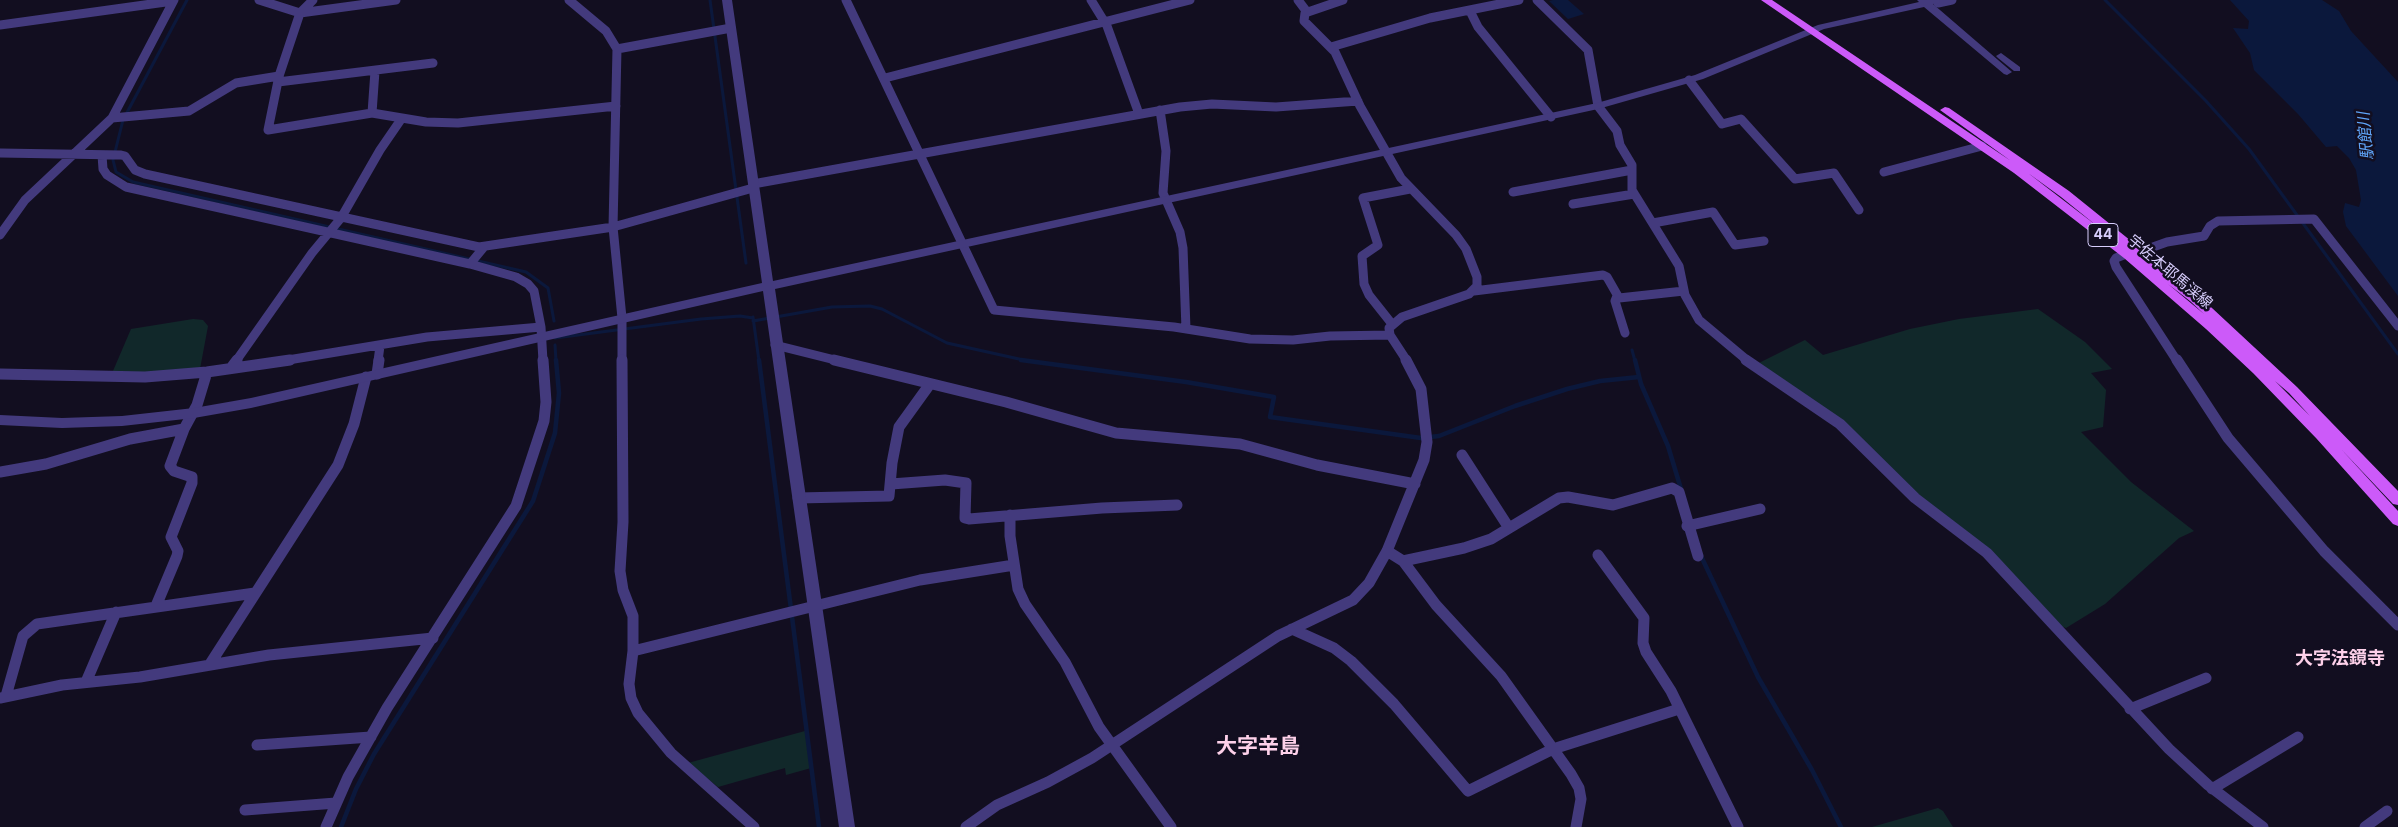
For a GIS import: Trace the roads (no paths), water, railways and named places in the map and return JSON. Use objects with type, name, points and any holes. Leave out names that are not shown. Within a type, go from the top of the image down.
[{"type":"main road","name":"宇佐本耶馬渓線","points":[[1766,0],[1816,28],[2019,160],[2140,252],[2261,359],[2338,436],[2398,500]]},
{"type":"main road","name":"宇佐本耶馬渓線","points":[[1781,0],[1816,28],[2043,189],[2126,254],[2189,307],[2257,370],[2347,462],[2398,520]]},
{"type":"street","points":[[259,0],[288,11],[300,13],[396,0]]},
{"type":"street","points":[[313,0],[300,13],[278,79],[268,130],[372,114],[458,123],[526,114],[616,106]]},
{"type":"street","points":[[569,0],[606,31],[617,49],[613,227],[622,318],[624,522],[620,571],[623,590],[633,616],[633,651],[629,684],[631,698],[638,713],[692,774],[754,827]]},
{"type":"street","points":[[727,0],[775,345],[847,827]]},
{"type":"street","points":[[846,0],[885,78],[919,155],[964,244],[994,310],[1186,328],[1233,337],[1282,340],[1330,336],[1390,335]]},
{"type":"street","points":[[1091,0],[1105,22],[1139,114]]},
{"type":"street","points":[[885,78],[1190,0]]},
{"type":"street","points":[[1298,0],[1306,12]]},
{"type":"street","points":[[1343,0],[1306,12],[1303,16],[1304,21],[1331,47],[1399,175],[1410,189],[1449,227],[1466,249],[1477,277],[1477,286],[1474,291]]},
{"type":"street","points":[[1331,47],[1430,18],[1519,0]]},
{"type":"street","points":[[1537,0],[1586,46],[1598,106],[1617,131],[1620,145],[1632,165],[1631,188],[1679,266],[1684,291],[1694,313],[1705,326],[1742,356],[1840,424],[1915,498],[1976,543],[2000,565],[2130,709],[2212,788],[2263,827]]},
{"type":"street","points":[[0,420],[94,422],[194,413],[251,403],[372,376],[541,332],[622,318],[1598,106],[1688,80],[1816,28],[1931,2],[1952,0]]},
{"type":"street","points":[[0,25],[174,1]]},
{"type":"street","points":[[0,235],[25,200],[115,118],[174,1]]},
{"type":"street","points":[[1931,2],[2012,70]]},
{"type":"street","points":[[1470,11],[1478,27],[1551,117]]},
{"type":"street","points":[[617,49],[731,28]]},
{"type":"street","points":[[115,118],[190,111],[236,84],[375,71],[433,62]]},
{"type":"street","points":[[372,114],[375,71]]},
{"type":"street","points":[[1688,80],[1722,124],[1741,119],[1795,179],[1834,173],[1859,210]]},
{"type":"street","points":[[0,153],[121,155],[125,156],[135,170],[145,174],[340,220],[483,249],[613,227],[753,186],[1160,110],[1212,104],[1276,107],[1358,101]]},
{"type":"street","points":[[1160,110],[1166,151],[1163,189],[1184,248],[1186,328]]},
{"type":"street","points":[[231,368],[329,231],[340,220],[380,150],[402,118]]},
{"type":"street","points":[[1884,172],[1982,146]]},
{"type":"street","points":[[104,155],[103,169],[106,175],[126,187],[471,263],[516,277],[528,284],[535,297],[541,332],[546,412],[524,487],[516,506],[371,737],[336,803],[326,827]]},
{"type":"street","points":[[1513,192],[1632,170]]},
{"type":"street","points":[[1392,324],[1369,295],[1364,284],[1362,256],[1378,245],[1363,198],[1410,189]]},
{"type":"street","points":[[1573,204],[1634,194]]},
{"type":"street","points":[[1653,223],[1713,212],[1735,245],[1764,241]]},
{"type":"street","points":[[2140,252],[2167,242],[2202,237],[2207,233],[2210,226],[2218,221],[2314,219],[2398,326]]},
{"type":"street","points":[[471,263],[483,249]]},
{"type":"street","points":[[2126,254],[2116,258],[2114,261],[2116,267],[2228,438],[2329,557],[2398,625]]},
{"type":"street","points":[[966,827],[997,805],[1065,774],[1264,644],[1347,604],[1358,596],[1369,583],[1387,551],[1415,484],[1426,449],[1426,422],[1423,398],[1413,370],[1388,331],[1392,324],[1402,317],[1453,301],[1474,291],[1603,275],[1607,277],[1617,296],[1615,301],[1625,333]]},
{"type":"street","points":[[1617,296],[1632,297],[1684,291]]},
{"type":"street","points":[[0,374],[137,378],[207,372],[436,336],[541,332]]},
{"type":"street","points":[[775,345],[1116,432],[1240,444],[1317,466],[1415,484]]},
{"type":"street","points":[[210,664],[338,465],[372,376],[380,346]]},
{"type":"street","points":[[156,606],[177,556],[178,551],[171,537],[192,483],[192,477],[174,471],[170,466],[184,429],[194,413],[207,372]]},
{"type":"street","points":[[798,498],[885,497],[891,494],[892,463],[899,427],[930,384]]},
{"type":"street","points":[[0,472],[46,464],[130,439],[184,429]]},
{"type":"street","points":[[1462,455],[1509,528]]},
{"type":"street","points":[[891,484],[932,480],[963,481],[967,487],[966,518],[1126,506],[1177,505]]},
{"type":"street","points":[[1403,561],[1480,543],[1563,497],[1613,505],[1672,488],[1679,492],[1687,526],[1698,556]]},
{"type":"street","points":[[1687,526],[1760,508]]},
{"type":"street","points":[[1010,515],[1010,536],[1018,589],[1025,604],[1065,662],[1090,711],[1112,745],[1171,827]]},
{"type":"street","points":[[1387,551],[1403,561],[1441,611],[1501,676],[1553,749],[1579,788],[1581,805],[1576,827]]},
{"type":"street","points":[[1598,555],[1644,618],[1644,647],[1671,691],[1738,827]]},
{"type":"street","points":[[633,651],[814,608],[920,580],[1014,565]]},
{"type":"street","points":[[255,593],[156,606],[33,626],[23,636],[3,697],[86,682],[140,677],[289,652],[432,638]]},
{"type":"street","points":[[86,682],[116,612]]},
{"type":"street","points":[[1292,629],[1334,648],[1351,661],[1394,704],[1468,791],[1553,749],[1680,709]]},
{"type":"street","points":[[2130,709],[2206,678]]},
{"type":"street","points":[[257,745],[371,737]]},
{"type":"street","points":[[2212,788],[2298,737]]},
{"type":"street","points":[[246,810],[336,803]]},
{"type":"street","points":[[2365,827],[2387,811]]},
{"type":"water","points":[[1568,0],[1584,14],[1568,19],[1549,1]]},
{"type":"water","name":"駅館川","points":[[2230,0],[2322,0],[2339,11],[2351,31],[2398,82],[2398,296],[2346,226],[2343,212],[2345,203],[2359,207],[2361,200],[2356,170],[2349,158],[2337,146],[2326,147],[2298,114],[2254,70],[2250,53],[2233,28],[2248,29],[2249,21]]},
{"type":"waterway","points":[[187,0],[123,120],[113,160],[116,172],[133,182],[526,272],[548,288],[554,321]]},
{"type":"waterway","points":[[710,0],[746,263]]},
{"type":"waterway","points":[[2105,0],[2206,101],[2249,149],[2398,354]]},
{"type":"waterway","points":[[754,321],[832,307],[870,306],[882,309],[947,343],[1027,361]]},
{"type":"waterway","points":[[555,338],[701,319],[740,316],[753,318]]},
{"type":"waterway","points":[[754,321],[759,361]]},
{"type":"waterway","points":[[555,345],[556,361]]},
{"type":"waterway","points":[[1632,350],[1635,361]]},
{"type":"waterway","points":[[341,827],[356,789],[374,754],[533,501],[555,433],[559,393],[556,360]]},
{"type":"waterway","points":[[759,360],[819,827]]},
{"type":"waterway","points":[[1021,360],[1027,361]]},
{"type":"waterway","points":[[1635,360],[1641,384],[1668,446],[1681,489]]},
{"type":"waterway","points":[[1027,361],[1186,382],[1274,397],[1270,417],[1421,438],[1439,436],[1515,406],[1567,389],[1600,381],[1639,377]]},
{"type":"waterway","points":[[1701,556],[1758,677],[1812,770],[1841,827]]},
{"type":"district","name":"大字法鏡寺","points":[[2340,659]]},
{"type":"district","name":"大字辛島","points":[[1258,747]]}]
